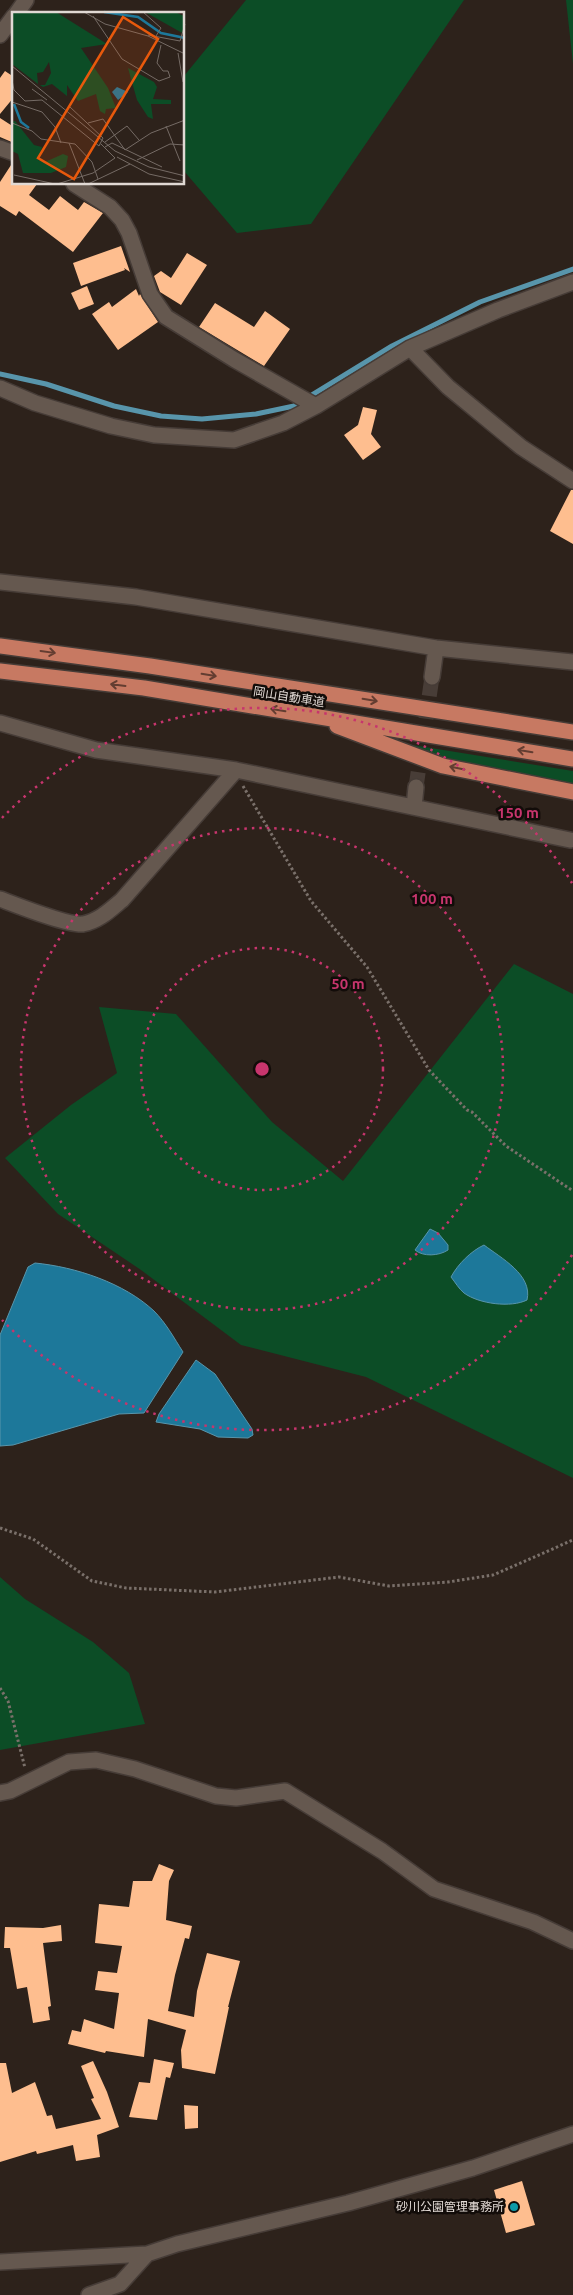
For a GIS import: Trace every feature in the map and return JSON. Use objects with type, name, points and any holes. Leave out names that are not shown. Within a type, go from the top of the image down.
[{"type":"highway","name":"岡山自動車道","points":[[0,646],[150,666],[573,732]]},
{"type":"highway","name":"岡山自動車道","points":[[0,671],[144,688],[573,759]]},
{"type":"highway","points":[[304,714],[443,766],[573,792]]},
{"type":"highway","points":[[503,721],[573,728]]},
{"type":"street","points":[[17,12],[26,0]]},
{"type":"street","points":[[0,35],[12,19]]},
{"type":"street","points":[[0,148],[12,153]]},
{"type":"street","points":[[76,185],[110,208],[122,220],[129,233],[137,262],[150,294],[166,317],[308,402]]},
{"type":"street","points":[[0,388],[35,403],[111,426],[154,435],[234,440],[283,423],[308,402],[410,348],[498,310],[573,282]]},
{"type":"street","points":[[410,348],[448,387],[521,446],[573,481]]},
{"type":"street","points":[[0,582],[136,597],[436,648],[573,662]]},
{"type":"street","points":[[432,676],[436,648]]},
{"type":"street","points":[[0,724],[96,750],[236,770],[570,840]]},
{"type":"street","points":[[0,899],[48,916],[81,924],[102,917],[122,900],[236,770]]},
{"type":"street","points":[[414,807],[416,787]]},
{"type":"street","points":[[0,1793],[10,1791],[69,1762],[96,1760],[135,1769],[216,1796],[236,1798],[285,1791],[382,1851],[434,1889],[533,1922],[573,1941]]},
{"type":"street","points":[[0,2262],[147,2254],[177,2244],[348,2203],[473,2168],[573,2134]]},
{"type":"street","points":[[89,2295],[120,2284],[147,2254]]},
{"type":"path","points":[[236,770],[239,780],[311,901],[367,968],[428,1070],[506,1146],[573,1191]]},
{"type":"path","points":[[0,1528],[33,1539],[92,1582],[126,1588],[215,1592],[340,1577],[389,1586],[448,1582],[493,1575],[573,1540]]},
{"type":"path","points":[[0,1688],[8,1701],[28,1782]]},
{"type":"green space","points":[[246,0],[464,0],[311,224],[237,233],[185,172],[185,75]]},
{"type":"green space","points":[[566,0],[573,0],[573,64]]},
{"type":"green space","points":[[400,743],[573,771],[573,786],[474,766]]},
{"type":"green space","points":[[514,964],[573,994],[573,1478],[366,1377],[241,1345],[141,1270],[58,1214],[5,1158],[71,1105],[117,1073],[99,1007],[176,1014],[272,1122],[343,1181]]},
{"type":"green space","points":[[0,1577],[25,1599],[93,1642],[129,1673],[145,1724],[0,1750]]},
{"type":"water","points":[[430,1229],[438,1233],[448,1245],[448,1250],[440,1254],[431,1255],[422,1254],[415,1250]]},
{"type":"water","points":[[484,1245],[521,1275],[528,1291],[527,1300],[513,1304],[495,1304],[478,1300],[464,1293],[451,1277],[465,1258]]},
{"type":"water","points":[[35,1263],[67,1268],[99,1278],[129,1292],[154,1311],[170,1331],[183,1352],[144,1413],[119,1414],[13,1445],[0,1446],[0,1335],[28,1267]]},
{"type":"water","points":[[196,1360],[215,1374],[252,1429],[253,1435],[248,1438],[218,1437],[200,1429],[156,1422],[159,1414]]},
{"type":"building","points":[[5,71],[12,76],[12,99],[0,114],[0,78]]},
{"type":"building","points":[[0,118],[12,126],[12,142],[0,137]]},
{"type":"building","points":[[12,164],[12,185],[36,185],[29,195],[49,210],[60,196],[78,210],[84,202],[103,213],[73,252],[19,211],[16,216],[0,206],[0,182]]},
{"type":"building","points":[[121,246],[130,272],[124,268],[125,270],[81,286],[73,263]]},
{"type":"building","points":[[187,253],[207,265],[181,305],[160,292],[154,276],[161,271],[171,278]]},
{"type":"building","points":[[87,286],[94,304],[79,310],[71,293]]},
{"type":"building","points":[[136,289],[158,322],[118,350],[92,314],[109,302],[112,307]]},
{"type":"building","points":[[215,303],[254,327],[265,311],[290,329],[264,366],[199,327]]},
{"type":"building","points":[[363,407],[377,410],[371,434],[381,447],[363,460],[344,435],[358,425]]},
{"type":"building","points":[[571,490],[573,490],[573,544],[550,531]]},
{"type":"building","points":[[159,1864],[174,1870],[169,1881],[166,1920],[192,1926],[189,1939],[185,1938],[168,2011],[194,2017],[197,1991],[207,1953],[240,1961],[228,2007],[215,2074],[182,2068],[181,2050],[186,2030],[148,2019],[144,2057],[106,2051],[105,2053],[68,2044],[72,2030],[81,2032],[84,2019],[114,2029],[119,1993],[95,1990],[98,1971],[117,1973],[122,1946],[95,1943],[99,1904],[129,1907],[133,1881],[152,1881]]},
{"type":"building","points":[[61,1925],[62,1941],[43,1943],[51,2006],[48,2007],[50,2020],[33,2023],[27,1987],[17,1989],[10,1948],[4,1948],[5,1927],[43,1928]]},
{"type":"building","points":[[154,2059],[174,2063],[170,2078],[166,2077],[157,2120],[129,2117],[139,2082],[150,2083]]},
{"type":"building","points":[[93,2061],[107,2092],[119,2127],[97,2135],[100,2157],[76,2161],[73,2145],[37,2154],[36,2151],[0,2162],[0,2063],[6,2063],[12,2093],[35,2082],[47,2116],[52,2115],[56,2129],[101,2119],[91,2099],[94,2098],[81,2066]]},
{"type":"building","points":[[184,2105],[198,2106],[198,2128],[185,2129]]},
{"type":"building","name":"砂川公園管理事務所","points":[[522,2181],[535,2225],[506,2233],[494,2190]]},
{"type":"waterway","points":[[0,374],[46,384],[114,406],[161,416],[202,419],[256,414],[294,406],[392,346],[480,302],[573,269]]},
{"type":"tunnel","points":[[416,787],[432,677]]},
{"type":"place","name":"砂川公園管理事務所","points":[[514,2207]]}]
